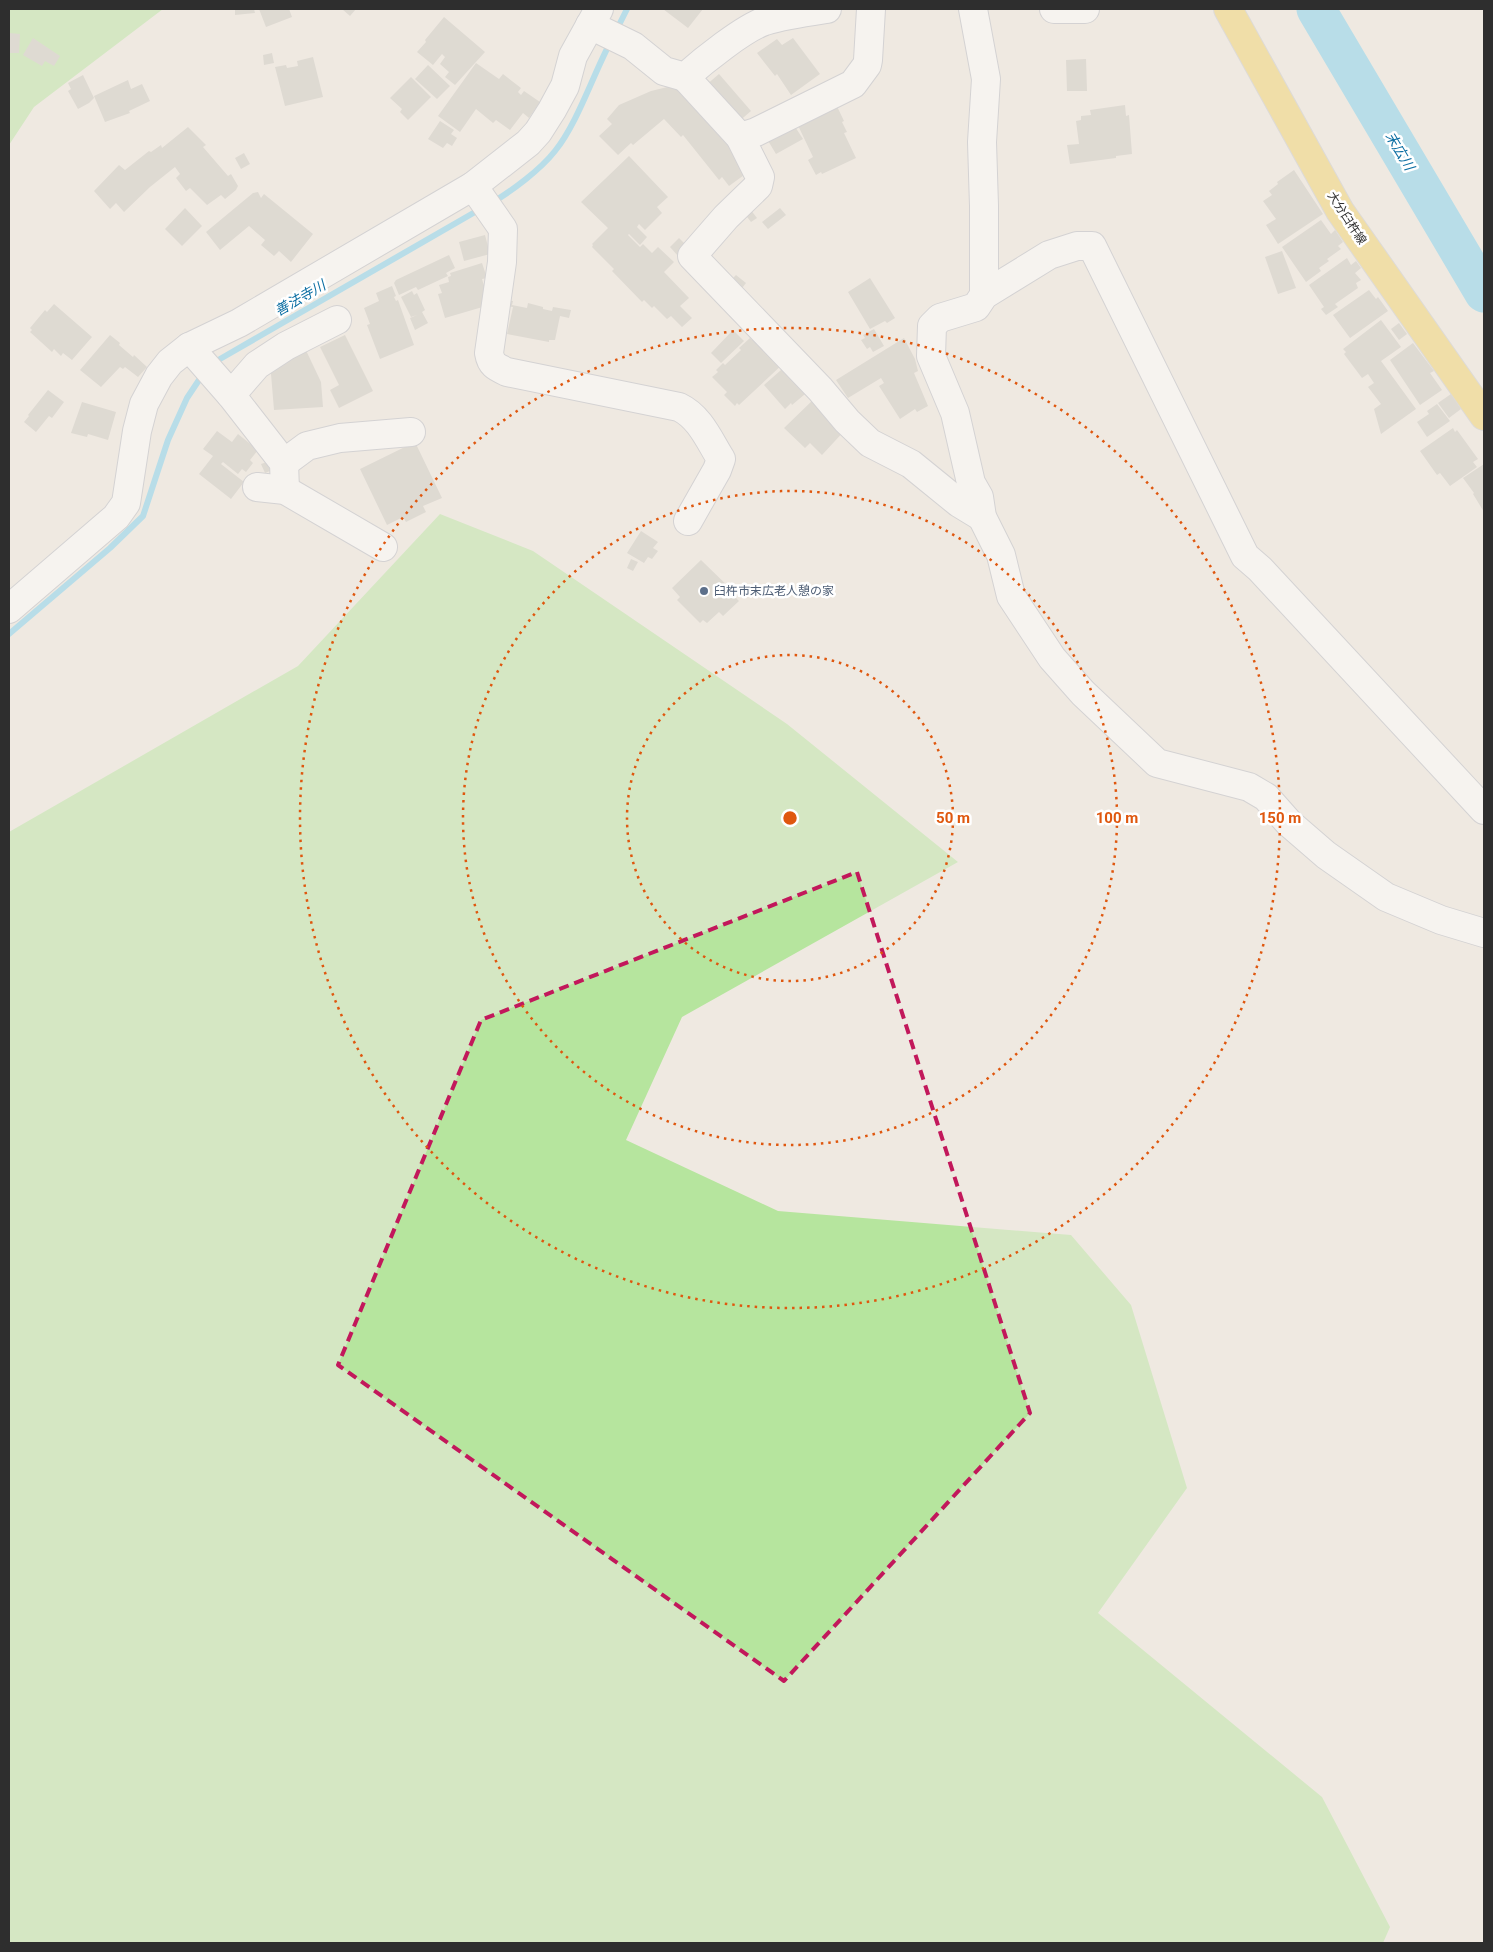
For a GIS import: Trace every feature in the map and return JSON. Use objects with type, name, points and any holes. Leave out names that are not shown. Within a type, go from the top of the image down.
[{"type":"main road","name":"大分臼杵線","points":[[1228,9],[1340,211],[1484,416]]},
{"type":"street","points":[[685,77],[700,64],[747,31],[764,22],[827,9]]},
{"type":"street","points":[[740,137],[756,132],[853,84],[867,65],[871,9]]},
{"type":"street","points":[[973,9],[986,79],[982,142],[984,295]]},
{"type":"street","points":[[1054,9],[1085,9]]},
{"type":"street","points":[[9,609],[116,517],[126,502],[137,431],[144,404],[159,376],[170,362],[193,351],[475,189],[538,132],[565,86],[574,56],[596,21],[633,46],[664,71],[685,77],[740,137],[760,176],[758,186],[726,217],[692,256],[820,389],[847,421],[870,442],[911,464],[959,503],[982,517]]},
{"type":"street","points":[[475,189],[504,229],[502,262],[489,353],[490,362],[507,372],[679,407],[688,411],[695,417],[722,459],[688,521]]},
{"type":"street","points":[[1484,810],[1260,569],[1245,556],[1092,246],[1077,246],[1049,255],[984,295],[976,308],[940,318],[932,326],[931,356],[955,413],[971,483],[979,497],[982,517],[1001,555],[1012,596],[1052,658],[1082,693],[1156,763],[1249,787],[1266,797],[1290,823],[1326,855],[1386,897],[1441,920],[1484,933]]},
{"type":"street","points":[[228,390],[257,365],[286,346],[337,320]]},
{"type":"street","points":[[193,351],[228,390],[285,476],[383,547]]},
{"type":"street","points":[[257,487],[285,476],[307,446],[340,438],[411,432]]},
{"type":"highlighted area","points":[[857,872],[1030,1413],[784,1681],[338,1365],[481,1020]]},
{"type":"green space","points":[[9,9],[163,9],[34,107],[9,145]]},
{"type":"green space","points":[[440,514],[533,551],[787,724],[958,862],[682,1017],[626,1140],[778,1211],[1071,1235],[1131,1305],[1187,1488],[1098,1613],[1322,1797],[1390,1927],[1383,1943],[9,1943],[9,832],[298,666]]},
{"type":"building","points":[[235,9],[254,9],[255,13],[235,15]]},
{"type":"building","points":[[259,9],[289,9],[292,17],[266,27]]},
{"type":"building","points":[[342,9],[356,9],[350,16]]},
{"type":"building","points":[[663,9],[703,9],[688,28]]},
{"type":"building","points":[[444,17],[485,52],[455,85],[445,77],[449,72],[440,64],[445,57],[442,54],[433,65],[417,52]]},
{"type":"building","points":[[9,33],[20,34],[19,53],[9,53]]},
{"type":"building","points":[[33,38],[60,56],[54,66],[45,61],[42,66],[23,55]]},
{"type":"building","points":[[793,38],[820,74],[791,95],[777,74],[775,76],[757,53],[777,39],[782,45]]},
{"type":"building","points":[[272,53],[274,63],[264,65],[263,55]]},
{"type":"building","points":[[313,57],[323,97],[285,106],[275,67],[286,65],[287,68],[298,66],[297,61]]},
{"type":"building","points":[[1086,59],[1087,91],[1067,91],[1066,60]]},
{"type":"building","points":[[476,63],[499,79],[503,74],[521,88],[518,92],[521,95],[524,91],[540,102],[529,118],[523,113],[510,130],[496,120],[493,123],[476,109],[460,132],[438,116]]},
{"type":"building","points":[[428,65],[450,86],[437,99],[415,79]]},
{"type":"building","points":[[719,74],[751,111],[737,123],[705,86]]},
{"type":"building","points":[[83,75],[94,98],[78,109],[68,91],[71,89],[68,83]]},
{"type":"building","points":[[411,77],[431,97],[408,120],[400,112],[402,109],[390,98]]},
{"type":"building","points":[[128,80],[131,89],[142,84],[150,101],[129,111],[130,113],[105,122],[94,96]]},
{"type":"building","points":[[680,84],[751,170],[729,186],[722,177],[719,180],[683,135],[681,137],[664,119],[618,155],[599,136],[612,124],[607,119],[619,105],[651,91]]},
{"type":"building","points":[[833,98],[844,121],[842,122],[847,132],[844,133],[856,158],[816,175],[808,160],[813,157],[794,117]]},
{"type":"building","points":[[1125,105],[1126,116],[1129,115],[1132,154],[1070,164],[1067,145],[1079,144],[1076,121],[1081,120],[1081,116],[1091,115],[1090,110]]},
{"type":"building","points":[[790,119],[803,139],[776,154],[764,134]]},
{"type":"building","points":[[440,121],[454,130],[451,134],[457,138],[452,146],[447,143],[443,148],[428,139]]},
{"type":"building","points":[[188,127],[206,145],[203,147],[228,176],[231,174],[238,186],[225,199],[221,195],[207,205],[190,188],[186,191],[176,178],[180,174],[175,167],[150,187],[124,212],[116,203],[110,209],[94,191],[119,165],[125,170],[149,151],[151,152],[161,145],[162,148]]},
{"type":"building","points":[[244,153],[250,164],[241,169],[235,158]]},
{"type":"building","points":[[629,156],[668,197],[657,207],[662,213],[645,230],[639,224],[637,227],[647,237],[640,245],[628,235],[640,247],[643,244],[652,253],[658,247],[674,262],[664,272],[689,298],[680,306],[692,318],[682,327],[671,316],[667,319],[654,306],[652,308],[644,300],[642,302],[592,247],[592,244],[608,228],[581,202]]},
{"type":"building","points":[[1294,170],[1323,214],[1278,244],[1266,225],[1276,219],[1263,201],[1272,195],[1269,191],[1278,184],[1277,182]]},
{"type":"building","points":[[258,192],[261,198],[264,194],[313,234],[291,262],[279,251],[274,256],[261,245],[265,240],[249,226],[220,250],[206,232],[253,193]]},
{"type":"building","points":[[185,208],[202,226],[182,246],[165,229]]},
{"type":"building","points":[[780,208],[786,215],[768,229],[762,222]]},
{"type":"building","points":[[750,209],[757,218],[751,222],[744,213]]},
{"type":"building","points":[[1321,220],[1331,234],[1335,230],[1343,242],[1338,246],[1341,249],[1327,259],[1329,261],[1319,268],[1321,271],[1306,282],[1282,247]]},
{"type":"building","points":[[485,235],[490,254],[464,261],[459,242]]},
{"type":"building","points":[[679,238],[688,247],[678,256],[670,247]]},
{"type":"building","points":[[1282,251],[1296,288],[1278,294],[1265,257]]},
{"type":"building","points":[[449,255],[455,268],[446,273],[448,276],[418,290],[416,287],[399,295],[394,283],[396,280]]},
{"type":"building","points":[[1347,258],[1351,265],[1356,261],[1361,268],[1355,273],[1361,280],[1356,283],[1358,288],[1335,304],[1338,307],[1326,315],[1321,309],[1324,307],[1309,285]]},
{"type":"building","points":[[482,263],[487,278],[482,279],[488,299],[486,306],[445,318],[438,294],[442,293],[439,285],[449,282],[448,277],[451,276],[450,273]]},
{"type":"building","points":[[736,275],[746,283],[739,292],[728,283]]},
{"type":"building","points":[[870,278],[895,318],[870,329],[848,292]]},
{"type":"building","points":[[392,286],[396,296],[394,297],[396,301],[398,300],[414,345],[380,359],[367,325],[370,324],[364,308],[379,301],[376,293]]},
{"type":"building","points":[[1369,290],[1376,299],[1378,297],[1388,311],[1350,338],[1333,315]]},
{"type":"building","points":[[412,291],[414,295],[417,293],[425,310],[422,312],[428,323],[415,330],[410,318],[417,315],[411,317],[401,297]]},
{"type":"building","points":[[505,300],[513,301],[512,305],[527,308],[528,303],[552,311],[553,307],[571,310],[569,318],[560,316],[555,340],[549,340],[549,342],[507,334],[513,307],[504,306]]},
{"type":"building","points":[[54,304],[92,337],[72,360],[63,353],[61,356],[54,349],[52,352],[30,332],[32,330],[30,328],[45,310],[47,312]]},
{"type":"building","points":[[1381,320],[1401,347],[1381,361],[1416,409],[1381,434],[1374,409],[1381,404],[1368,387],[1374,383],[1368,374],[1362,378],[1344,354],[1346,352],[1343,349]]},
{"type":"building","points":[[1399,323],[1407,334],[1399,340],[1391,329]]},
{"type":"building","points":[[874,329],[884,346],[873,352],[870,347],[867,349],[861,340],[865,338],[863,335]]},
{"type":"building","points":[[733,330],[744,341],[721,363],[711,353]]},
{"type":"building","points":[[759,333],[785,362],[739,405],[737,403],[735,406],[724,395],[727,392],[712,377],[718,372],[716,370],[723,363],[725,365],[741,350],[739,348]]},
{"type":"building","points":[[110,335],[120,343],[119,345],[147,367],[138,377],[125,367],[123,369],[120,367],[101,387],[80,370]]},
{"type":"building","points":[[345,335],[373,391],[339,408],[330,390],[339,385],[320,347]]},
{"type":"building","points":[[904,338],[915,359],[918,371],[914,373],[928,406],[917,412],[915,409],[900,419],[879,386],[884,383],[881,378],[848,398],[836,380]]},
{"type":"building","points":[[1413,343],[1434,371],[1430,373],[1442,390],[1420,405],[1390,360]]},
{"type":"building","points":[[303,344],[321,382],[323,407],[274,410],[270,362]]},
{"type":"building","points":[[789,363],[811,389],[785,409],[764,385]]},
{"type":"building","points":[[48,390],[64,402],[52,418],[49,416],[36,432],[24,422]]},
{"type":"building","points":[[1451,394],[1461,409],[1449,418],[1438,403]]},
{"type":"building","points":[[815,398],[847,428],[822,455],[810,443],[805,448],[784,428]]},
{"type":"building","points":[[82,402],[116,412],[108,440],[88,434],[87,437],[71,433]]},
{"type":"building","points":[[1437,404],[1450,421],[1427,437],[1417,422],[1429,414],[1427,411]]},
{"type":"building","points":[[1453,428],[1455,432],[1457,430],[1478,459],[1473,462],[1477,467],[1450,486],[1440,473],[1437,475],[1420,451]]},
{"type":"building","points":[[217,431],[232,442],[238,434],[258,450],[250,460],[253,463],[246,472],[242,469],[238,474],[223,462],[221,464],[244,482],[231,499],[199,474],[213,456],[203,449]]},
{"type":"building","points":[[415,442],[442,498],[423,506],[426,512],[406,522],[403,517],[387,525],[360,469]]},
{"type":"building","points":[[267,462],[270,471],[265,473],[261,464]]},
{"type":"building","points":[[1484,464],[1484,512],[1463,478]]},
{"type":"building","points":[[641,531],[658,542],[653,548],[658,551],[652,559],[648,557],[644,563],[627,553]]},
{"type":"building","points":[[631,559],[638,562],[633,571],[627,568]]},
{"type":"building","name":"臼杵市末広老人憩の家","points":[[701,560],[736,594],[734,596],[739,601],[723,616],[719,612],[707,623],[703,620],[700,623],[677,600],[680,597],[672,588]]},
{"type":"waterway","name":"善法寺川","points":[[616,31],[627,9]]},
{"type":"waterway","name":"末広川","points":[[1316,9],[1484,293]]},
{"type":"waterway","name":"善法寺川","points":[[493,202],[526,179],[555,151],[578,113],[610,43]]},
{"type":"waterway","name":"善法寺川","points":[[213,366],[220,359],[482,208]]},
{"type":"waterway","name":"善法寺川","points":[[9,634],[110,548],[143,516],[168,440],[187,398],[203,374]]},
{"type":"place","name":"臼杵市末広老人憩の家","points":[[704,591]]}]
